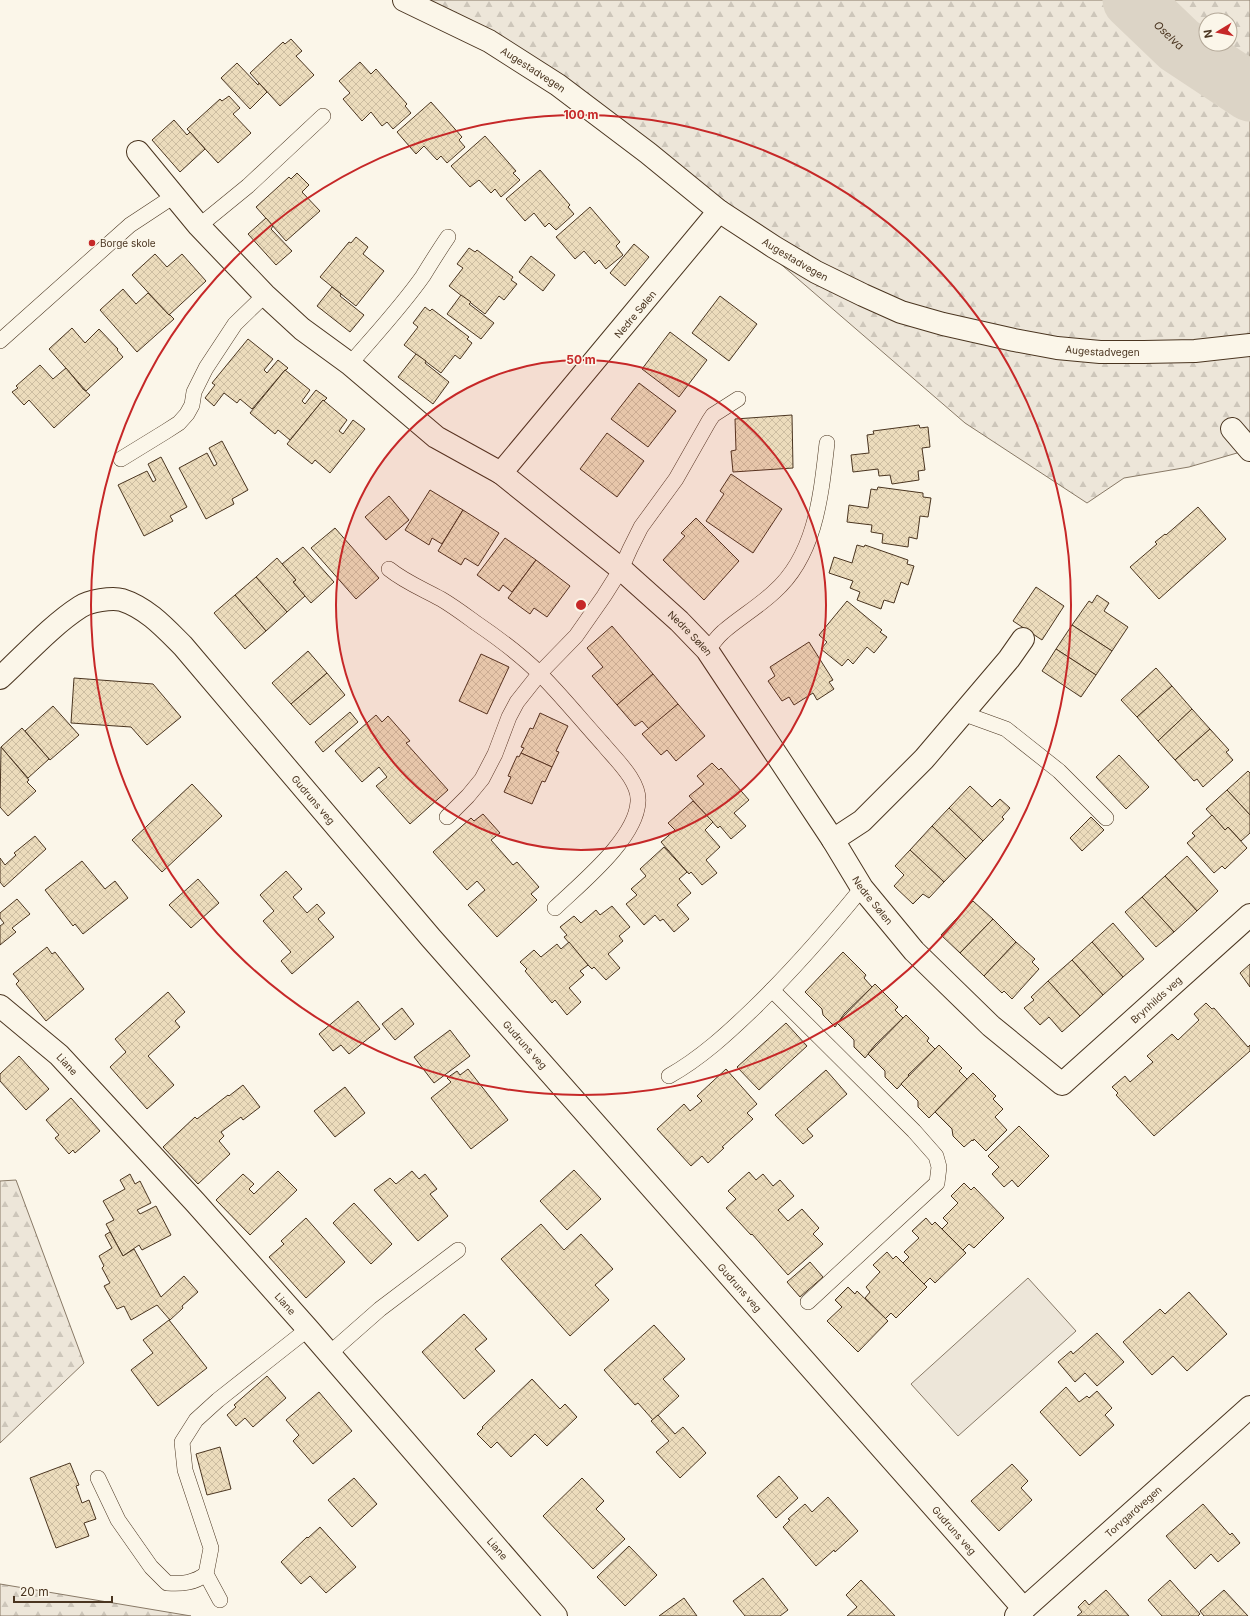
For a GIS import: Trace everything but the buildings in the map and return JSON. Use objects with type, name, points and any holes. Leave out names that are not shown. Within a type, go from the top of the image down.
[{"type":"street","name":"Augestadvegen","points":[[404,0],[489,41],[558,85],[648,153],[719,211],[816,272],[863,296],[901,312],[943,324],[1057,348],[1100,352],[1195,351],[1250,345]]},
{"type":"street","points":[[138,152],[200,226],[265,296],[302,329],[350,364],[436,437],[501,473]]},
{"type":"street","name":"Nedre Sølen","points":[[719,211],[501,473],[621,569],[679,621],[707,650],[834,840],[862,888],[914,951],[990,1026],[1062,1084]]},
{"type":"street","points":[[1232,429],[1250,450]]},
{"type":"street","name":"Gudruns veg","points":[[0,678],[59,624],[82,606],[102,600],[121,600],[137,607],[156,619],[183,646],[436,944],[1020,1613]]},
{"type":"street","points":[[834,840],[862,821],[891,794],[924,759],[1009,659],[1023,639]]},
{"type":"street","name":"Brynhilds veg","points":[[1062,1084],[1250,915]]},
{"type":"street","name":"Liane","points":[[0,1006],[59,1055],[144,1147],[330,1353],[556,1616]]},
{"type":"street","name":"Torvgardvegen","points":[[1020,1613],[1250,1407]]},
{"type":"lane","points":[[200,226],[248,186],[323,116]]},
{"type":"lane","points":[[0,341],[130,225],[174,196]]},
{"type":"lane","points":[[350,364],[423,276],[433,258],[448,237]]},
{"type":"lane","points":[[121,458],[179,423],[187,414],[192,405],[194,392],[206,368],[236,324],[265,296]]},
{"type":"lane","points":[[447,817],[468,796],[482,779],[495,754],[509,717],[517,702],[540,674],[576,636],[604,596],[621,569],[641,527],[676,479],[708,421],[713,415],[738,399]]},
{"type":"lane","points":[[707,650],[722,632],[775,592],[789,576],[805,549],[814,524],[822,486],[827,443]]},
{"type":"lane","points":[[389,569],[402,580],[441,599],[518,654],[540,674],[634,782],[637,790],[638,802],[635,817],[625,835],[612,852],[555,908]]},
{"type":"lane","points":[[962,713],[1006,729],[1059,771],[1106,818]]},
{"type":"lane","points":[[669,1076],[685,1067],[723,1038],[772,990],[830,929],[862,888]]},
{"type":"lane","points":[[772,990],[914,1131],[936,1156],[939,1167],[937,1183],[808,1302]]},
{"type":"lane","points":[[330,1353],[380,1308],[458,1250]]},
{"type":"lane","points":[[220,1600],[206,1574],[211,1548],[185,1470],[182,1442],[196,1420],[218,1400],[308,1328]]},
{"type":"lane","points":[[98,1478],[118,1520],[151,1567],[168,1583],[183,1584],[197,1581],[206,1574]]},
{"type":"green space","points":[[397,0],[1250,0],[1250,439],[1237,453],[1189,467],[1124,478],[1087,503],[965,423],[660,160],[574,97]]},
{"type":"green space","points":[[16,1180],[84,1363],[0,1443],[0,1181]]},
{"type":"green space","points":[[1028,1278],[1076,1331],[958,1436],[911,1384]]},
{"type":"green space","points":[[0,1584],[191,1616],[0,1616]]},
{"type":"waterway","name":"Oselva","points":[[1132,0],[1179,45],[1250,92]]},
{"type":"place","name":"Borge skole","points":[[92,243]]}]
